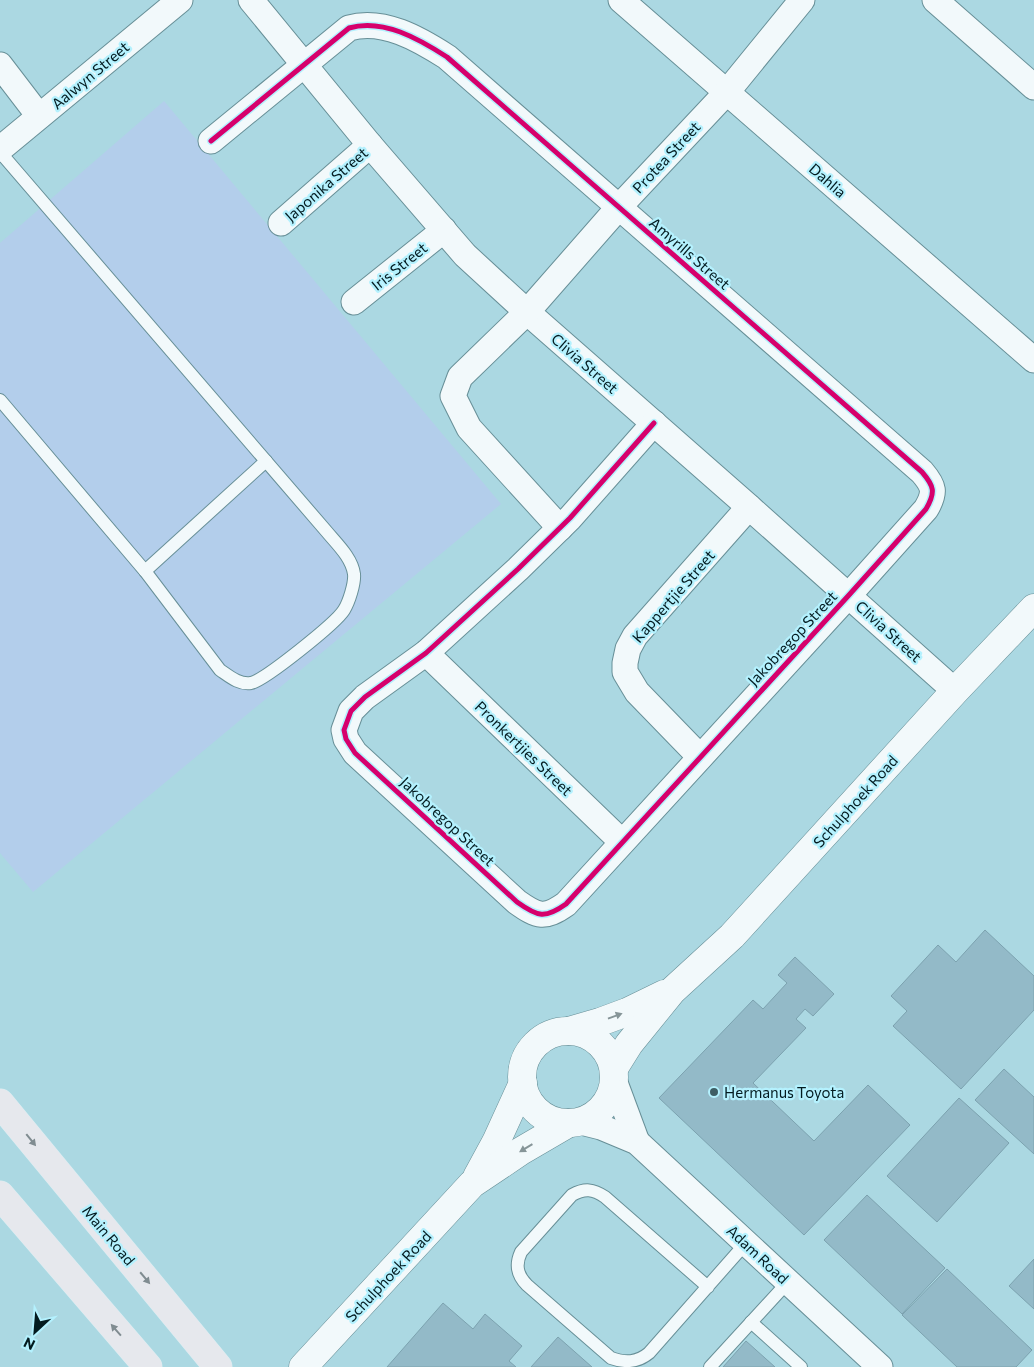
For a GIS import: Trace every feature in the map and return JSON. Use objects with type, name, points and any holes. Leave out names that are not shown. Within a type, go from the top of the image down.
[{"type":"main road","name":"Main Road","points":[[0,1103],[218,1367]]},
{"type":"main road","points":[[0,1195],[148,1367]]},
{"type":"street","name":"Aalwyn Street","points":[[0,151],[39,116],[180,0]]},
{"type":"street","name":"Clivia Street","points":[[251,0],[370,145],[465,255],[955,691]]},
{"type":"street","name":"Dahlia","points":[[621,0],[1034,360]]},
{"type":"street","name":"Protea Street","points":[[560,528],[469,428],[453,396],[460,377],[527,312],[618,207],[727,92],[802,0]]},
{"type":"street","points":[[935,0],[1034,86]]},
{"type":"street","name":"Amyrills Street","points":[[211,141],[349,28],[358,25],[370,25],[395,31],[423,41],[447,57],[922,472],[930,482],[933,492],[931,501],[926,509],[849,595]]},
{"type":"street","points":[[0,66],[39,116]]},
{"type":"street","name":"Japonika Street","points":[[281,223],[370,145]]},
{"type":"street","name":"Iris Street","points":[[354,302],[444,230]]},
{"type":"street","name":"Jakobregop Street","points":[[654,423],[570,518],[518,569],[426,654],[365,697],[351,711],[344,730],[346,739],[355,753],[517,902],[528,910],[546,915],[566,904],[849,595]]},
{"type":"street","name":"Kappertjie Street","points":[[700,757],[637,692],[625,672],[625,663],[628,650],[635,636],[749,507]]},
{"type":"street","name":"Schulphoek Road","points":[[614,1074],[629,1044],[672,991],[732,936],[955,691],[1034,608]]},
{"type":"street","name":"Pronkertjies Street","points":[[426,654],[622,842]]},
{"type":"street","name":"Schulphoek Road","points":[[569,1031],[627,1012],[672,991]]},
{"type":"street","points":[[569,1031],[584,1034],[598,1042],[608,1054],[614,1074],[612,1094],[604,1106],[594,1116],[575,1123],[555,1122],[533,1108],[526,1096],[522,1070],[526,1058],[544,1038],[556,1033],[569,1031]]},
{"type":"street","name":"Adam Road","points":[[614,1074],[637,1142]]},
{"type":"street","name":"Schulphoek Road","points":[[303,1367],[472,1184],[496,1142],[523,1083]]},
{"type":"street","name":"Schulphoek Road","points":[[472,1184],[521,1151],[575,1123]]},
{"type":"street","name":"Adam Road","points":[[575,1123],[601,1127],[637,1142],[880,1367]]},
{"type":"lane","points":[[0,151],[328,532],[350,561],[354,574],[352,589],[344,610],[330,626],[266,676],[251,683],[240,682],[230,678],[220,670],[145,571],[0,400]]},
{"type":"lane","points":[[145,571],[266,461]]},
{"type":"lane","points":[[708,1287],[605,1197],[597,1192],[588,1190],[572,1195],[521,1252],[517,1264],[519,1275],[526,1285],[611,1358],[631,1362],[638,1361],[649,1353],[708,1287],[746,1243]]},
{"type":"lane","points":[[710,1367],[788,1282]]},
{"type":"lane","points":[[751,1322],[801,1367]]},
{"type":"shaded area","points":[[164,101],[501,504],[33,892],[0,853],[0,243]]},
{"type":"building","points":[[985,930],[1034,976],[1034,1010],[961,1089],[893,1026],[907,1011],[891,996],[938,945],[956,962]]},
{"type":"building","name":"Hermanus Toyota","points":[[795,957],[834,994],[813,1016],[805,1009],[796,1019],[806,1028],[753,1083],[814,1141],[868,1085],[910,1125],[804,1235],[659,1098],[753,1000],[763,1009],[787,983],[778,975]]},
{"type":"building","points":[[1004,1069],[1034,1097],[1034,1154],[975,1100]]},
{"type":"building","points":[[959,1098],[1009,1143],[937,1222],[887,1176]]},
{"type":"building","points":[[867,1195],[945,1268],[902,1314],[824,1240]]},
{"type":"building","points":[[1034,1259],[1034,1309],[1009,1286]]},
{"type":"building","points":[[947,1269],[1032,1350],[1016,1367],[957,1367],[902,1315]]},
{"type":"building","points":[[443,1303],[473,1329],[485,1314],[522,1346],[509,1361],[516,1367],[387,1367]]},
{"type":"building","points":[[558,1337],[592,1367],[531,1367]]},
{"type":"building","points":[[746,1341],[775,1367],[723,1367]]},
{"type":"cycle path","points":[[211,141],[349,28],[375,26],[388,28],[413,37],[447,57],[922,472],[931,485],[932,494],[926,509],[566,904],[547,914],[536,913],[517,902],[355,753],[346,739],[344,730],[351,711],[365,697],[426,653],[518,569],[570,518],[654,423]]},
{"type":"place","name":"Hermanus Toyota","points":[[714,1092]]}]
